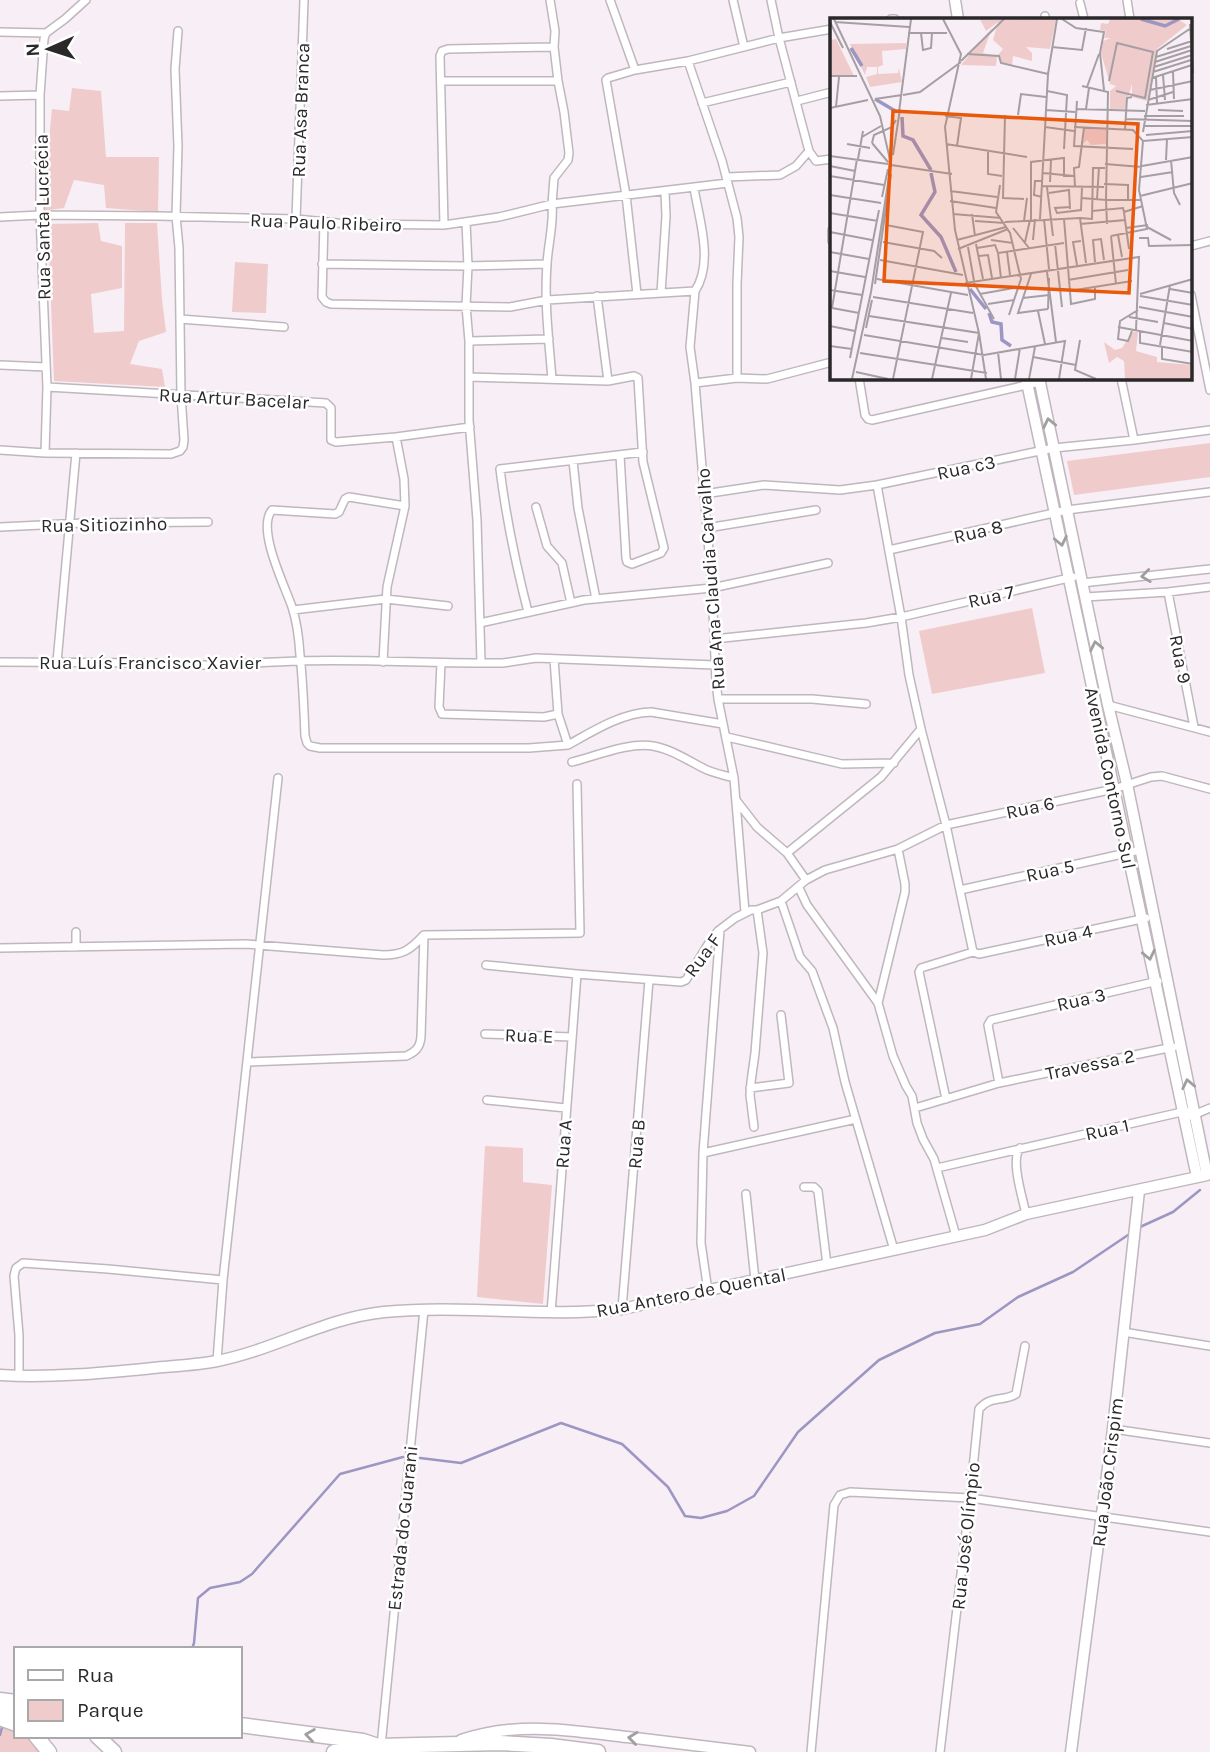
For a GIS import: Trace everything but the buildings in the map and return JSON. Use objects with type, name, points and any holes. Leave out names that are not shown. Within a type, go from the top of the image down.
[{"type":"highway","points":[[242,1726],[363,1741],[379,1746]]},
{"type":"highway","points":[[38,1738],[49,1752]]},
{"type":"highway","points":[[99,1738],[114,1752]]},
{"type":"highway","points":[[334,1752],[379,1746],[452,1743],[522,1744],[598,1752]]},
{"type":"street","points":[[0,32],[46,33],[86,0]]},
{"type":"street","name":"Rua Asa Branca","points":[[296,219],[304,0]]},
{"type":"street","points":[[550,0],[569,153],[568,160],[554,178],[553,217],[547,264],[552,379]]},
{"type":"street","points":[[610,0],[635,70]]},
{"type":"street","points":[[733,0],[744,47]]},
{"type":"street","points":[[771,0],[810,151],[816,161],[830,159]]},
{"type":"street","points":[[955,0],[958,18]]},
{"type":"street","points":[[1126,0],[1130,18]]},
{"type":"street","points":[[1080,3],[1084,18]]},
{"type":"street","points":[[637,294],[626,195],[606,80],[635,70],[830,29]]},
{"type":"street","points":[[0,450],[171,454],[183,447],[176,216],[178,31]]},
{"type":"street","name":"Rua Santa Lucrécia","points":[[45,453],[47,387],[40,215],[40,95],[46,33]]},
{"type":"street","points":[[444,225],[442,51],[554,47]]},
{"type":"street","points":[[688,61],[737,219],[737,378]]},
{"type":"street","points":[[442,81],[558,81]]},
{"type":"street","points":[[702,103],[791,82]]},
{"type":"street","points":[[797,100],[830,92]]},
{"type":"street","points":[[0,96],[40,95]]},
{"type":"street","name":"Rua Paulo Ribeiro","points":[[0,217],[176,216],[444,225],[499,217],[552,204],[665,192],[727,180],[780,175],[796,166],[810,151]]},
{"type":"street","name":"Rua Ana Claudia Carvalho","points":[[694,188],[704,253],[701,279],[695,291],[690,347],[712,589],[718,699],[734,778],[745,912]]},
{"type":"street","points":[[661,293],[665,192]]},
{"type":"street","points":[[324,222],[322,264],[323,297],[326,302],[510,307],[547,300],[695,291]]},
{"type":"street","points":[[466,222],[470,427],[477,520],[481,663]]},
{"type":"street","points":[[1192,246],[1210,241]]},
{"type":"street","points":[[322,264],[547,264]]},
{"type":"street","points":[[597,296],[608,381]]},
{"type":"street","points":[[1192,300],[1210,390]]},
{"type":"street","points":[[180,319],[284,327]]},
{"type":"street","points":[[469,341],[549,339]]},
{"type":"street","points":[[695,383],[737,378],[766,379],[830,363]]},
{"type":"street","points":[[0,365],[46,367]]},
{"type":"street","points":[[469,377],[572,381],[608,381],[634,376],[638,378],[643,462],[664,548],[661,553],[632,564],[627,562],[626,558],[620,455]]},
{"type":"street","points":[[859,380],[868,419],[1039,380]]},
{"type":"street","name":"Avenida Contorno Sul","points":[[1039,380],[1167,979],[1180,1045],[1188,1114]]},
{"type":"street","points":[[1121,380],[1134,440]]},
{"type":"street","name":"Avenida Contorno Sul","points":[[1027,381],[1168,1048],[1205,1175]]},
{"type":"street","name":"Rua Artur Bacelar","points":[[47,387],[327,403],[331,408],[330,434],[333,442],[470,427]]},
{"type":"street","points":[[1054,448],[1210,430]]},
{"type":"street","points":[[383,662],[386,599],[405,506],[404,480],[396,437]]},
{"type":"street","name":"Rua c3","points":[[704,494],[764,485],[840,490],[877,485],[1054,448]]},
{"type":"street","points":[[528,612],[513,554],[500,469],[643,452]]},
{"type":"street","points":[[57,662],[76,453]]},
{"type":"street","points":[[573,461],[578,508],[596,599]]},
{"type":"street","points":[[877,485],[909,675],[946,825],[973,952],[921,968],[919,972],[946,1099]]},
{"type":"street","points":[[1067,510],[1210,492]]},
{"type":"street","points":[[405,506],[349,497],[345,499],[339,512],[332,515],[270,511],[268,515],[271,551],[293,610],[301,661],[305,736],[310,746],[529,748],[568,745],[615,720],[639,712],[723,724]]},
{"type":"street","points":[[536,507],[547,546],[562,563],[571,603]]},
{"type":"street","points":[[707,528],[816,510]]},
{"type":"street","name":"Rua 8","points":[[889,551],[1067,510]]},
{"type":"street","name":"Rua Sitiozinho","points":[[0,527],[208,522]]},
{"type":"street","points":[[480,623],[596,599],[712,589],[828,564]]},
{"type":"street","name":"Rua 7","points":[[714,639],[901,617],[1069,578],[1082,580],[1210,569]]},
{"type":"street","points":[[1085,597],[1210,587]]},
{"type":"street","name":"Rua 9","points":[[1168,592],[1194,727]]},
{"type":"street","points":[[293,610],[386,599],[448,606]]},
{"type":"street","name":"Rua Luís Francisco Xavier","points":[[0,662],[179,665],[301,661],[503,663],[536,658],[715,665]]},
{"type":"street","points":[[554,659],[558,714],[568,745]]},
{"type":"street","points":[[441,663],[439,707],[442,715],[544,717],[558,714]]},
{"type":"street","points":[[718,699],[813,699],[866,704]]},
{"type":"street","points":[[1108,705],[1210,732]]},
{"type":"street","points":[[787,853],[881,777],[921,729]]},
{"type":"street","points":[[727,737],[842,764],[894,763]]},
{"type":"street","points":[[572,762],[633,746],[653,746],[710,771],[734,778]]},
{"type":"street","name":"Rua 6","points":[[898,849],[946,825],[1114,789],[1151,776],[1161,776],[1209,791]]},
{"type":"street","points":[[217,1361],[223,1280],[278,778]]},
{"type":"street","points":[[0,948],[246,944],[390,955],[406,951],[424,935],[580,933],[576,784]]},
{"type":"street","points":[[736,800],[757,827],[787,853],[806,880]]},
{"type":"street","points":[[878,1003],[905,892],[898,849]]},
{"type":"street","name":"Rua F","points":[[486,964],[677,983],[686,980],[720,929],[745,912],[781,901],[806,880],[825,870],[898,849]]},
{"type":"street","name":"Rua 5","points":[[960,890],[1140,850]]},
{"type":"street","points":[[799,888],[807,905],[878,1003],[893,1056],[912,1096],[920,1131],[934,1159],[956,1236]]},
{"type":"street","points":[[781,901],[800,957],[818,983],[833,1028],[894,1250]]},
{"type":"street","points":[[754,1128],[750,1088],[763,953],[757,910]]},
{"type":"street","name":"Rua 4","points":[[973,952],[984,953],[1153,916]]},
{"type":"street","points":[[708,1291],[701,1243],[703,1153],[720,929]]},
{"type":"street","points":[[76,932],[76,947]]},
{"type":"street","points":[[247,1062],[406,1056],[416,1050],[421,1037],[424,935]]},
{"type":"street","name":"Rua A","points":[[551,1313],[577,974]]},
{"type":"street","name":"Rua 3","points":[[999,1083],[988,1025],[990,1021],[1167,979]]},
{"type":"street","name":"Rua B","points":[[622,1309],[649,980]]},
{"type":"street","points":[[750,1088],[789,1083],[781,1015]]},
{"type":"street","name":"Rua E","points":[[485,1034],[572,1037]]},
{"type":"street","name":"Travessa 2","points":[[915,1108],[999,1083],[1180,1045]]},
{"type":"street","points":[[487,1100],[566,1108]]},
{"type":"street","name":"Rua 1","points":[[937,1168],[1210,1108]]},
{"type":"street","points":[[703,1153],[856,1119]]},
{"type":"street","points":[[1020,1148],[1016,1152],[1016,1167],[1026,1214]]},
{"type":"street","name":"Rua Antero de Quental","points":[[0,1375],[97,1374],[217,1361],[257,1350],[341,1320],[384,1312],[424,1310],[551,1313],[622,1309],[985,1230],[1026,1214],[1205,1175]]},
{"type":"street","points":[[804,1187],[814,1186],[818,1191],[827,1265]]},
{"type":"street","name":"Rua João Crispim","points":[[1071,1752],[1113,1429],[1139,1191]]},
{"type":"street","points":[[746,1194],[755,1280]]},
{"type":"street","points":[[19,1376],[14,1276],[16,1268],[23,1264],[223,1280]]},
{"type":"street","name":"Estrada do Guarani","points":[[379,1746],[424,1310]]},
{"type":"street","points":[[1122,1332],[1210,1346]]},
{"type":"street","name":"Rua José Olímpio","points":[[940,1752],[979,1409],[992,1399],[1016,1394],[1025,1346]]},
{"type":"street","points":[[1113,1429],[1210,1443]]},
{"type":"street","points":[[811,1752],[834,1505],[840,1495],[850,1492],[970,1498],[1210,1532]]},
{"type":"street","points":[[452,1743],[491,1732],[552,1728],[750,1752]]},
{"type":"green space","points":[[72,88],[101,91],[106,157],[159,157],[158,212],[106,208],[104,185],[74,180],[64,208],[42,211],[52,109],[69,111]]},
{"type":"green space","points":[[98,223],[101,241],[122,246],[122,288],[91,294],[94,333],[124,331],[125,223],[157,223],[166,332],[139,341],[130,364],[162,369],[165,387],[54,381],[48,224]]},
{"type":"green space","points":[[235,262],[268,264],[266,313],[232,312]]},
{"type":"green space","points":[[1210,443],[1210,477],[1074,495],[1067,461]]},
{"type":"green space","points":[[1032,608],[1045,673],[932,694],[919,631]]},
{"type":"green space","points":[[485,1146],[523,1148],[523,1182],[552,1185],[543,1304],[477,1297]]},
{"type":"green space","points":[[0,1722],[14,1726],[14,1738],[34,1738],[46,1752],[0,1752]]},
{"type":"waterway","points":[[1140,1227],[1173,1212],[1200,1190]]},
{"type":"waterway","points":[[420,1458],[461,1463],[561,1423],[622,1444],[668,1487],[685,1516],[701,1518],[727,1511],[754,1496],[798,1432],[879,1360],[935,1333],[980,1324],[1018,1297],[1073,1272],[1128,1235]]},
{"type":"waterway","points":[[193,1647],[198,1598],[210,1588],[240,1582],[252,1574],[340,1474],[403,1457]]},
{"type":"waterway","points":[[0,1735],[3,1724]]}]
